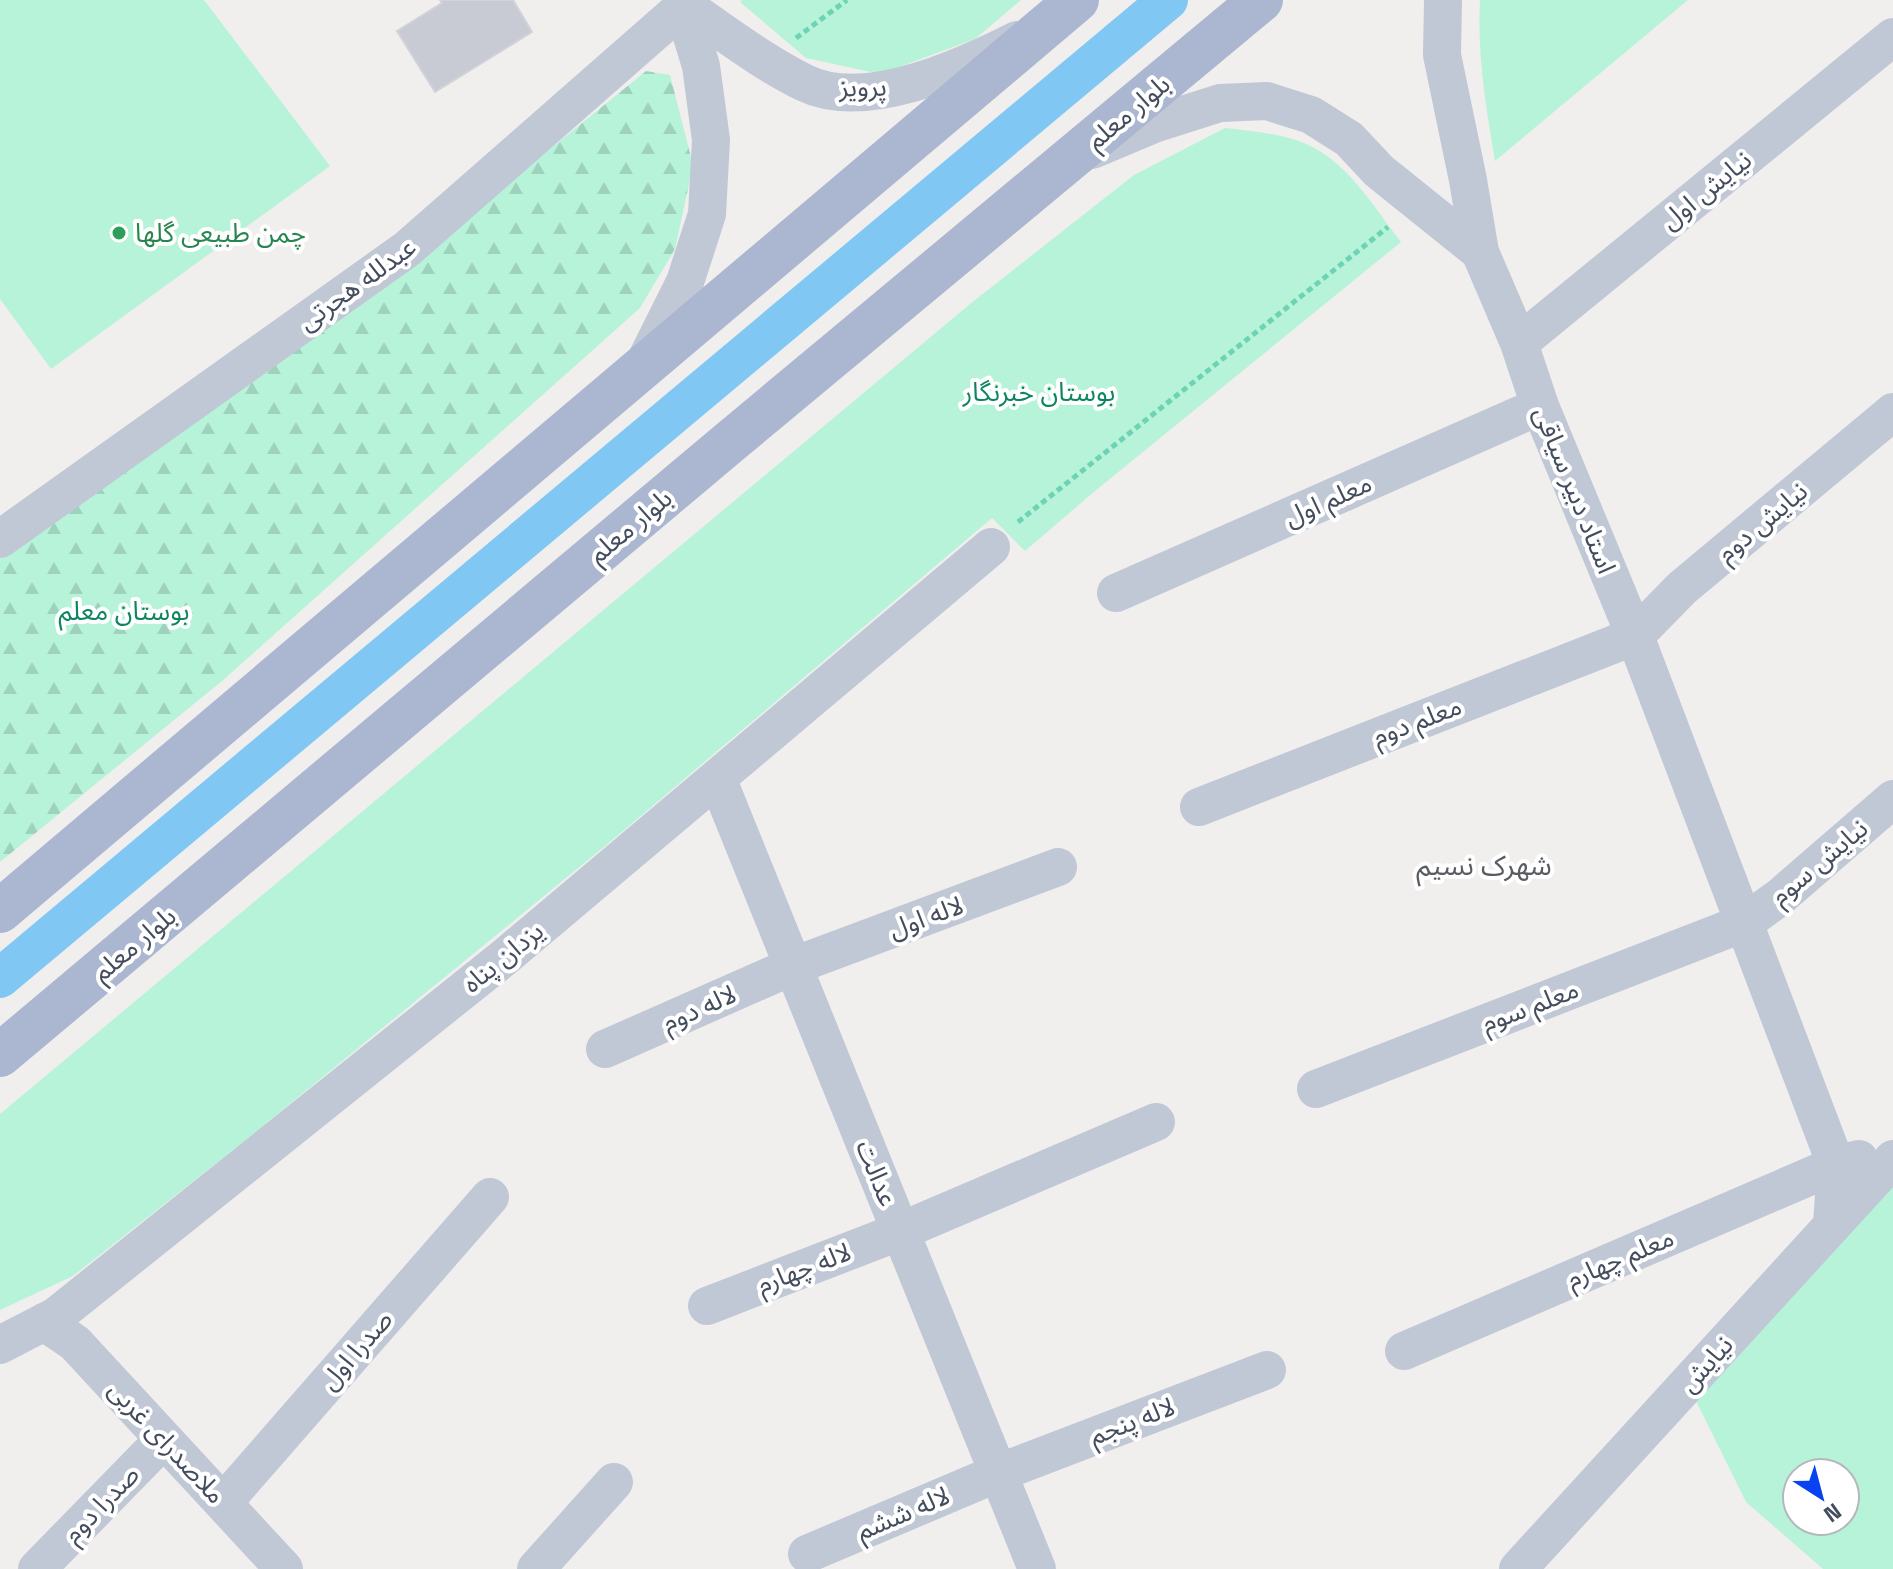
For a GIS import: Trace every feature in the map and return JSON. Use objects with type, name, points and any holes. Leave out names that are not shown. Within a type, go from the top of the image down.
[{"type":"main road","name":"بلوار معلم","points":[[0,1055],[718,451],[1261,0]]},
{"type":"main road","points":[[0,911],[1064,11]]},
{"type":"street","points":[[1443,0],[1442,55],[1480,252]]},
{"type":"street","name":"پرویز","points":[[686,2],[767,60],[807,84],[850,92],[893,88],[938,74],[998,49],[1064,11]]},
{"type":"street","points":[[643,366],[685,282],[707,214],[711,140],[701,66],[686,2]]},
{"type":"street","name":"عبدلله هجرتی","points":[[0,539],[407,249],[686,2]]},
{"type":"street","name":"نیایش اول","points":[[1519,343],[1893,37]]},
{"type":"street","name":"استاد دبیر سیاقی","points":[[1074,157],[1154,124],[1220,103],[1267,101],[1311,115],[1349,139],[1379,171],[1480,252],[1635,636],[1836,1165]]},
{"type":"street","name":"معلم اول","points":[[1116,593],[1540,406]]},
{"type":"street","name":"نیایش دوم","points":[[1635,636],[1682,588],[1893,412]]},
{"type":"street","name":"یزدان پناه","points":[[0,1345],[56,1316],[506,956],[991,547]]},
{"type":"street","name":"معلم دوم","points":[[1199,807],[1635,636]]},
{"type":"street","name":"عدالت","points":[[717,778],[1037,1569]]},
{"type":"street","name":"نیایش سوم","points":[[1744,923],[1780,897],[1893,799]]},
{"type":"street","name":"لاله اول","points":[[793,966],[1058,867]]},
{"type":"street","name":"معلم سوم","points":[[1316,1089],[1744,923]]},
{"type":"street","name":"لاله دوم","points":[[605,1049],[793,966]]},
{"type":"street","name":"لاله چهارم","points":[[707,1306],[901,1231],[1156,1122]]},
{"type":"street","name":"معلم چهارم","points":[[1404,1351],[1836,1165],[1893,1149]]},
{"type":"street","name":"نيايش","points":[[1518,1569],[1893,1159]]},
{"type":"street","points":[[1832,1225],[1836,1165]]},
{"type":"street","name":"صدرا اول","points":[[223,1503],[490,1197]]},
{"type":"street","name":"ملاصدرای غربی","points":[[44,1322],[75,1343],[284,1569]]},
{"type":"street","name":"لاله پنجم","points":[[998,1473],[1267,1370]]},
{"type":"street","name":"صدرا دوم","points":[[37,1569],[164,1439]]},
{"type":"street","name":"لاله ششم","points":[[807,1554],[998,1473]]},
{"type":"street","points":[[536,1569],[614,1482]]},
{"type":"path","points":[[767,60],[847,0]]},
{"type":"path","points":[[991,547],[1041,503],[1389,226]]},
{"type":"green space","name":"چمن طبیعی گلها","points":[[0,0],[204,0],[330,166],[51,369],[0,299]]},
{"type":"green space","points":[[1021,0],[975,39],[880,74],[806,58],[740,2]]},
{"type":"green space","points":[[1480,0],[1688,0],[1495,161],[1481,61]]},
{"type":"green space","name":"بوستان معلم","points":[[646,71],[670,75],[693,165],[675,249],[640,308],[222,681],[0,862],[0,557],[389,280]]},
{"type":"green space","name":"بوستان خبرنگار","points":[[1225,128],[1281,136],[1315,148],[1357,184],[1401,242],[1025,551],[992,518],[616,837],[247,1139],[73,1276],[0,1310],[0,1114],[970,304],[1134,175]]},
{"type":"green space","points":[[1893,1186],[1893,1569],[1823,1569],[1786,1537],[1861,1537],[1861,1457],[1781,1457],[1781,1532],[1746,1502],[1695,1399]]},
{"type":"building","points":[[440,0],[513,0],[532,32],[435,92],[397,31],[442,3]]},
{"type":"waterway","points":[[0,978],[1168,0]]},
{"type":"place","name":"چمن طبیعی گلها","points":[[119,233]]},
{"type":"district","name":"شهرک نسیم","points":[[1484,865]]}]
